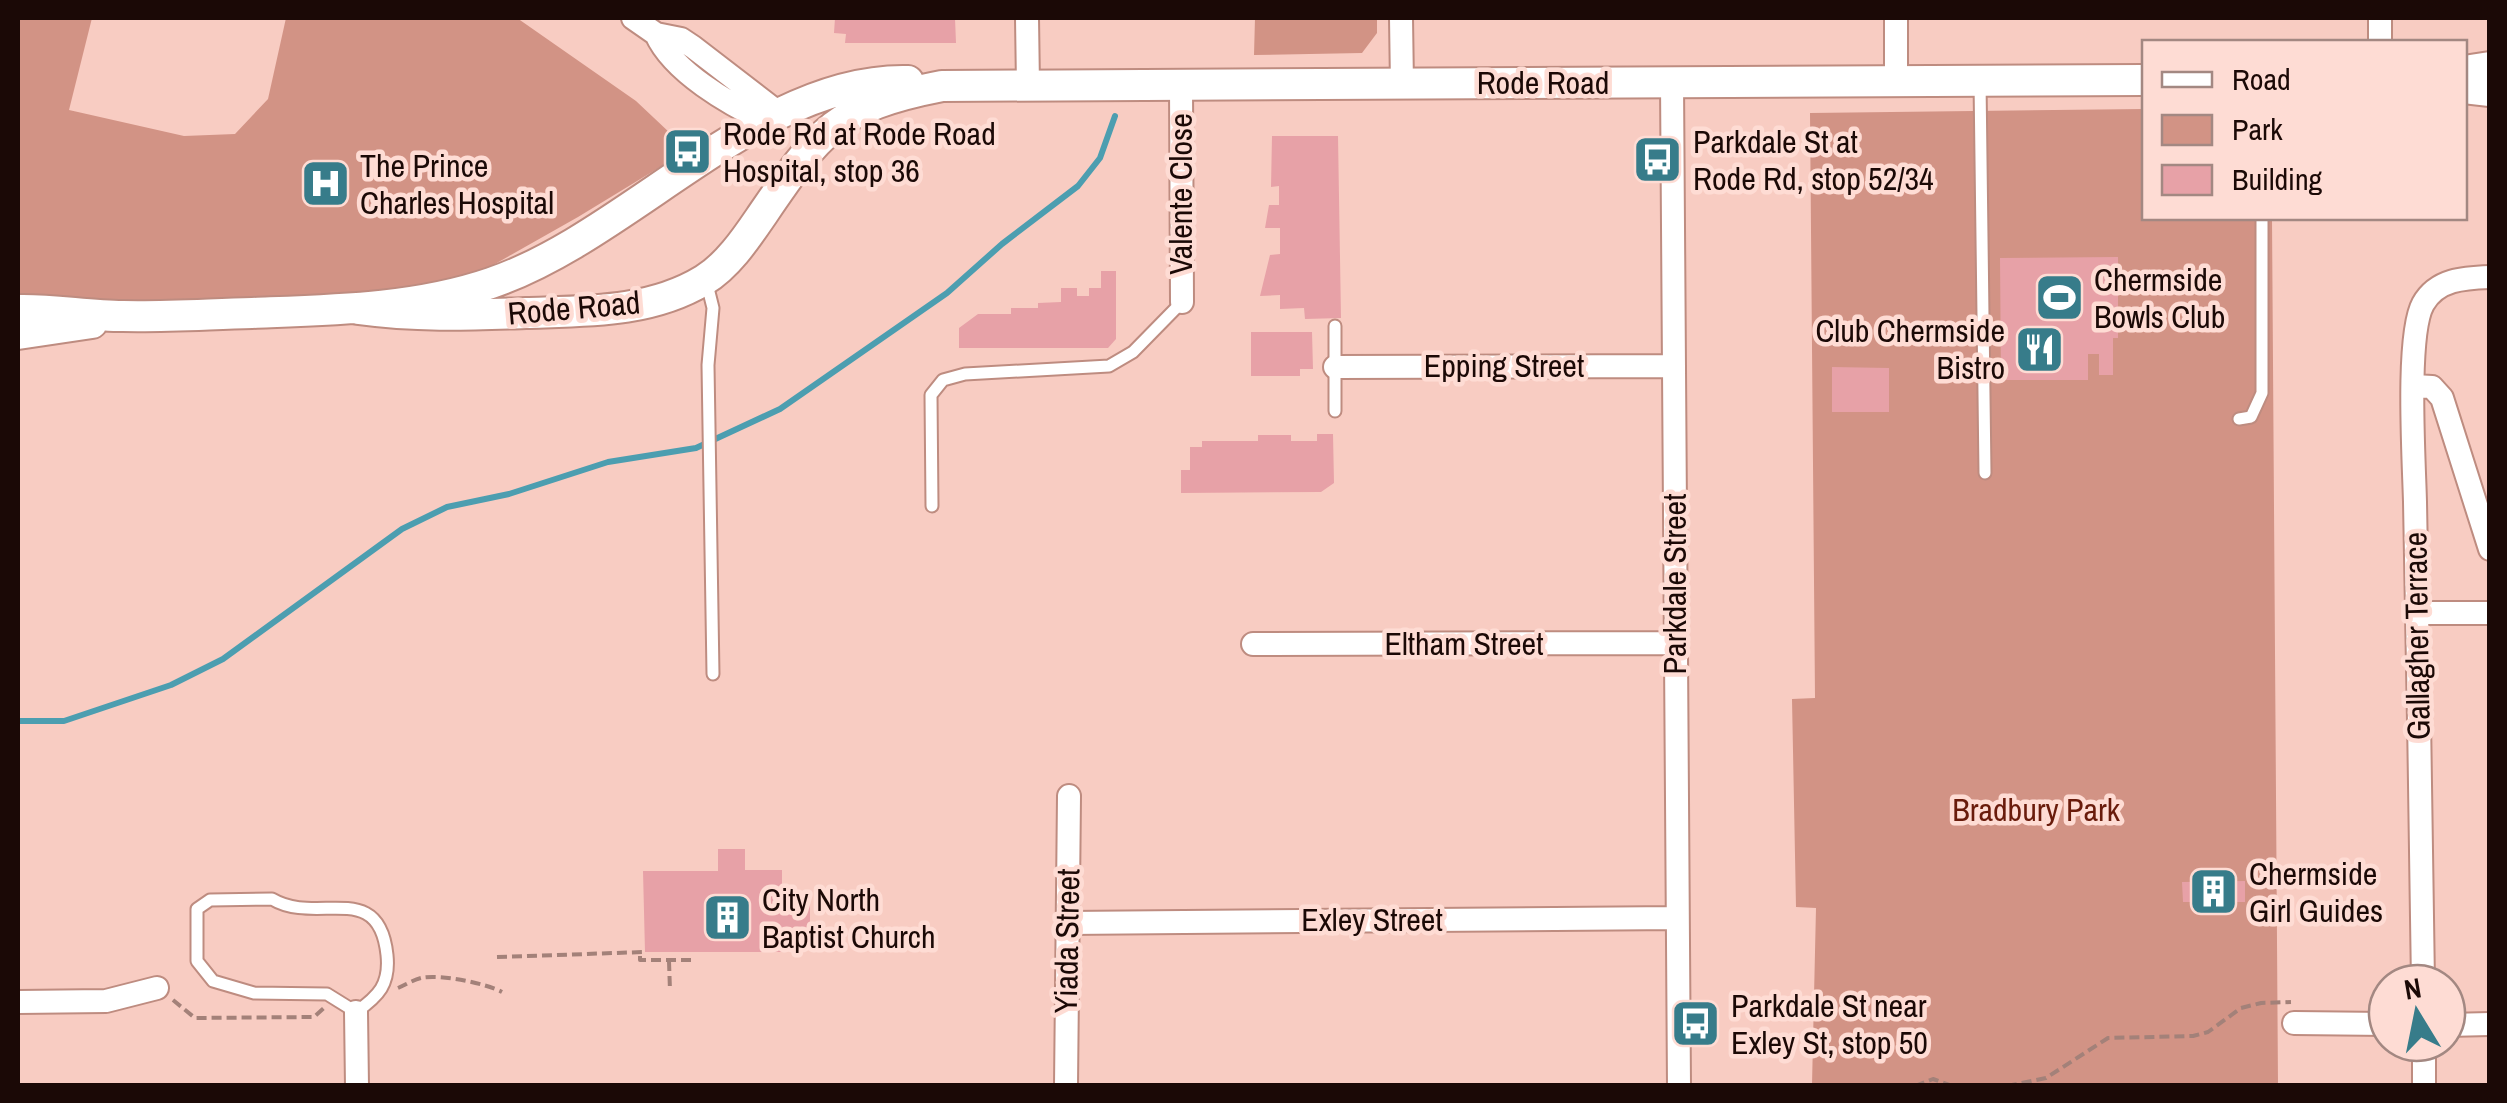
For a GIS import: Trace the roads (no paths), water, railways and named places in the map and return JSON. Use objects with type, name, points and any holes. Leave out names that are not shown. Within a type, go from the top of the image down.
[{"type":"main road","name":"Rode Road","points":[[18,310],[53,309],[119,316],[358,310],[454,294],[528,269],[724,148],[834,90],[867,82],[1028,86],[2142,80]]},
{"type":"main road","name":"Rode Road","points":[[358,310],[416,317],[604,310],[650,304],[706,280],[744,242],[820,136],[848,116],[884,100],[942,86]]},
{"type":"main road","points":[[774,198],[788,156],[777,121],[884,100]]},
{"type":"main road","name":"Rode Road","points":[[18,334],[58,330],[119,316]]},
{"type":"street","points":[[633,18],[662,26],[693,46],[777,121]]},
{"type":"street","points":[[1027,18],[1028,86]]},
{"type":"street","points":[[1401,18],[1402,85]]},
{"type":"street","points":[[1896,18],[1896,82]]},
{"type":"street","points":[[662,26],[668,56],[720,96],[777,121]]},
{"type":"street","name":"Parkdale Street","points":[[1672,82],[1678,1086]]},
{"type":"street","name":"Valente Close","points":[[1181,85],[1182,302]]},
{"type":"street","points":[[720,96],[728,119],[724,148]]},
{"type":"street","name":"Gallagher Terrace","points":[[2423,963],[2414,386],[2418,315],[2431,294],[2449,282],[2490,278]]},
{"type":"street","name":"Epping Street","points":[[1335,367],[1674,366]]},
{"type":"street","points":[[2414,386],[2435,389],[2442,398],[2490,549]]},
{"type":"street","points":[[2417,613],[2490,613]]},
{"type":"street","name":"Eltham Street","points":[[1252,644],[1675,643]]},
{"type":"street","name":"Yiada Street","points":[[1066,1086],[1068,796]]},
{"type":"street","name":"Exley Street","points":[[1067,923],[1676,918]]},
{"type":"street","points":[[18,1002],[106,1001],[157,988]]},
{"type":"street","points":[[356,1012],[357,1086]]},
{"type":"street","points":[[2302,1023],[2367,1024]]},
{"type":"lane","points":[[1980,82],[1985,473]]},
{"type":"lane","points":[[2239,419],[2251,417],[2262,393],[2262,220]]},
{"type":"lane","points":[[706,280],[712,308],[708,403],[713,674]]},
{"type":"lane","points":[[932,506],[931,395],[943,380],[965,374],[1109,366],[1133,352],[1182,302]]},
{"type":"lane","points":[[1334,326],[1335,411]]},
{"type":"lane","points":[[272,899],[289,909],[350,908],[372,914],[380,926],[388,958],[387,980],[380,994],[356,1012],[334,997],[254,993],[213,981],[197,961],[197,909],[210,900],[272,899]]},
{"type":"waterway","points":[[18,721],[64,721],[171,685],[223,659],[402,529],[447,507],[509,494],[608,462],[696,448],[780,409],[947,293],[1002,244],[1078,186],[1100,158],[1115,116]]},
{"type":"place","name":"Rode Rd at Rode Road Hospital, stop 36","points":[[688,152]]},
{"type":"place","name":"Parkdale St at Rode Rd, stop 52/34","points":[[1658,160]]},
{"type":"place","name":"The Prince Charles Hospital","points":[[325,184]]},
{"type":"place","name":"Chermside Bowls Club","points":[[2059,298]]},
{"type":"place","name":"Club Chermside Bistro","points":[[2040,349]]},
{"type":"place","name":"Chermside Girl Guides","points":[[2214,892]]},
{"type":"place","name":"City North Baptist Church","points":[[727,918]]},
{"type":"place","name":"Parkdale St near Exley St, stop 50","points":[[1696,1024]]},
{"type":"park label","name":"Bradbury Park","points":[[2036,810]]}]
